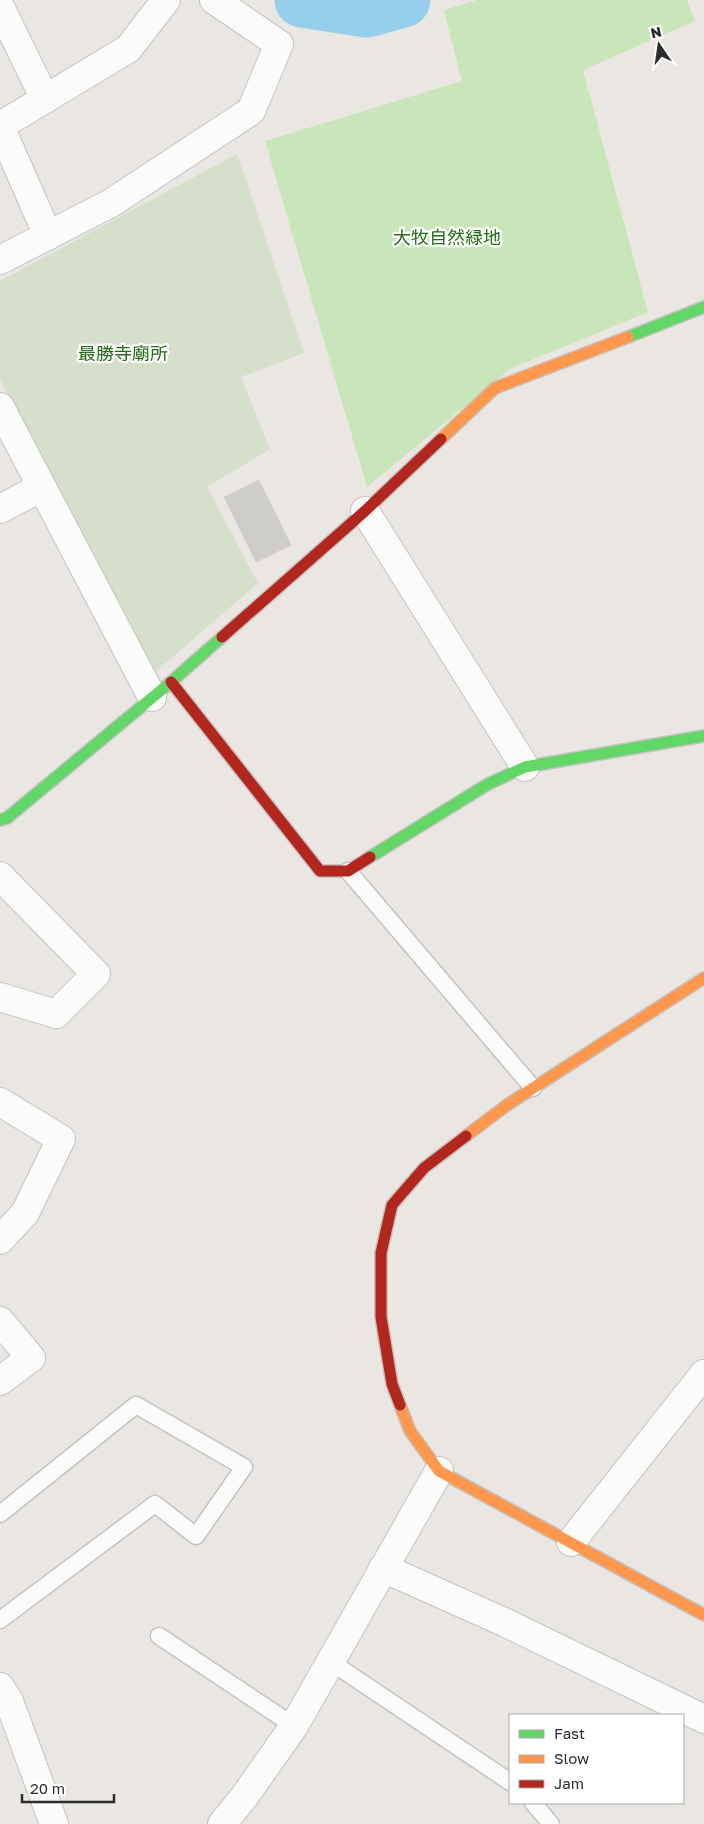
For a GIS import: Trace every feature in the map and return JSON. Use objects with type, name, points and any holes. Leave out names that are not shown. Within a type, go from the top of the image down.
[{"type":"street","points":[[48,236],[0,126],[128,49],[166,0]]},
{"type":"street","points":[[0,260],[111,203],[251,111],[279,44],[214,0]]},
{"type":"street","points":[[0,7],[44,99]]},
{"type":"street","points":[[0,820],[7,818],[161,689],[365,511],[495,388],[704,308]]},
{"type":"street","points":[[0,408],[42,487],[161,689],[320,872],[348,871],[488,784],[525,767],[704,736]]},
{"type":"street","points":[[0,509],[42,487]]},
{"type":"street","points":[[365,511],[525,767]]},
{"type":"street","points":[[0,876],[96,974],[56,1014],[0,997]]},
{"type":"street","points":[[704,978],[507,1105],[424,1168],[392,1206],[381,1253],[381,1317],[392,1384],[410,1430],[440,1471],[704,1616]]},
{"type":"street","points":[[0,1102],[61,1139],[25,1213],[0,1240]]},
{"type":"street","points":[[0,1321],[31,1358],[0,1380]]},
{"type":"street","points":[[571,1542],[704,1374]]},
{"type":"street","points":[[222,1824],[244,1797],[294,1726],[440,1471]]},
{"type":"street","points":[[383,1568],[504,1622],[704,1719]]},
{"type":"street","points":[[0,1687],[9,1701],[54,1824]]},
{"type":"lane","points":[[348,871],[533,1088]]},
{"type":"lane","points":[[0,1514],[136,1404],[244,1467],[196,1536],[155,1504],[0,1620]]},
{"type":"lane","points":[[159,1636],[294,1726]]},
{"type":"lane","points":[[331,1662],[509,1781]]},
{"type":"lane","points":[[534,1804],[551,1824]]},
{"type":"green space","name":"大牧自然緑地","points":[[477,0],[687,0],[695,21],[583,70],[648,312],[510,369],[367,487],[265,141],[462,81],[444,10]]},
{"type":"green space","name":"最勝寺廟所","points":[[237,154],[304,353],[241,377],[270,449],[207,487],[258,583],[154,673],[0,380],[0,281]]},
{"type":"building","points":[[259,480],[291,545],[256,562],[224,497]]},
{"type":"waterway","points":[[302,0],[367,10],[403,0]]},
{"type":"traffic: fast","points":[[628,337],[704,307]]},
{"type":"traffic: fast","points":[[0,820],[7,818],[171,682],[222,637]]},
{"type":"traffic: fast","points":[[370,857],[488,784],[525,767],[704,736]]},
{"type":"traffic: slow","points":[[441,439],[495,388],[628,337]]},
{"type":"traffic: slow","points":[[466,1136],[507,1105],[704,978]]},
{"type":"traffic: slow","points":[[400,1405],[410,1431],[439,1471],[704,1615]]},
{"type":"traffic: jam","points":[[222,637],[365,511],[441,439]]},
{"type":"traffic: jam","points":[[171,682],[320,871],[348,871],[370,857]]},
{"type":"traffic: jam","points":[[400,1405],[392,1384],[381,1317],[381,1253],[392,1205],[424,1168],[466,1136]]}]
